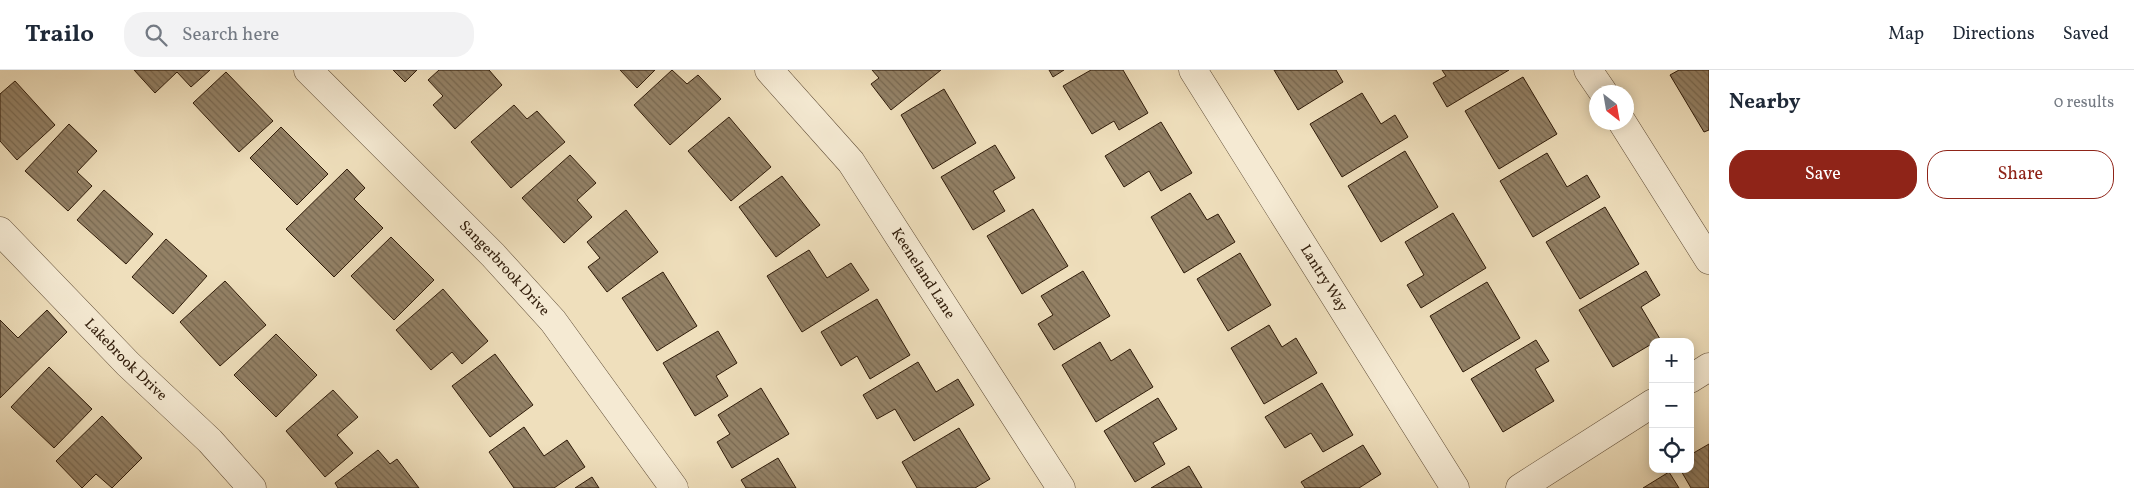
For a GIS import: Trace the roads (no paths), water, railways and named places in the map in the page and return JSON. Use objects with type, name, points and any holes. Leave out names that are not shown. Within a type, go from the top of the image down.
[{"type":"street","name":"Sangerbrook Drive","points":[[308,70],[493,255],[553,320],[674,488]]},
{"type":"street","name":"Keeneland Lane","points":[[769,70],[851,162],[1062,488]]},
{"type":"street","name":"Lantry Way","points":[[1192,70],[1455,488]]},
{"type":"street","points":[[1588,70],[1598,85]]},
{"type":"street","points":[[1627,130],[1709,260]]},
{"type":"street","name":"Lakebrook Drive","points":[[0,231],[128,364],[210,441],[252,488]]},
{"type":"street","points":[[1694,377],[1709,368]]},
{"type":"street","points":[[1520,488],[1649,406]]}]
